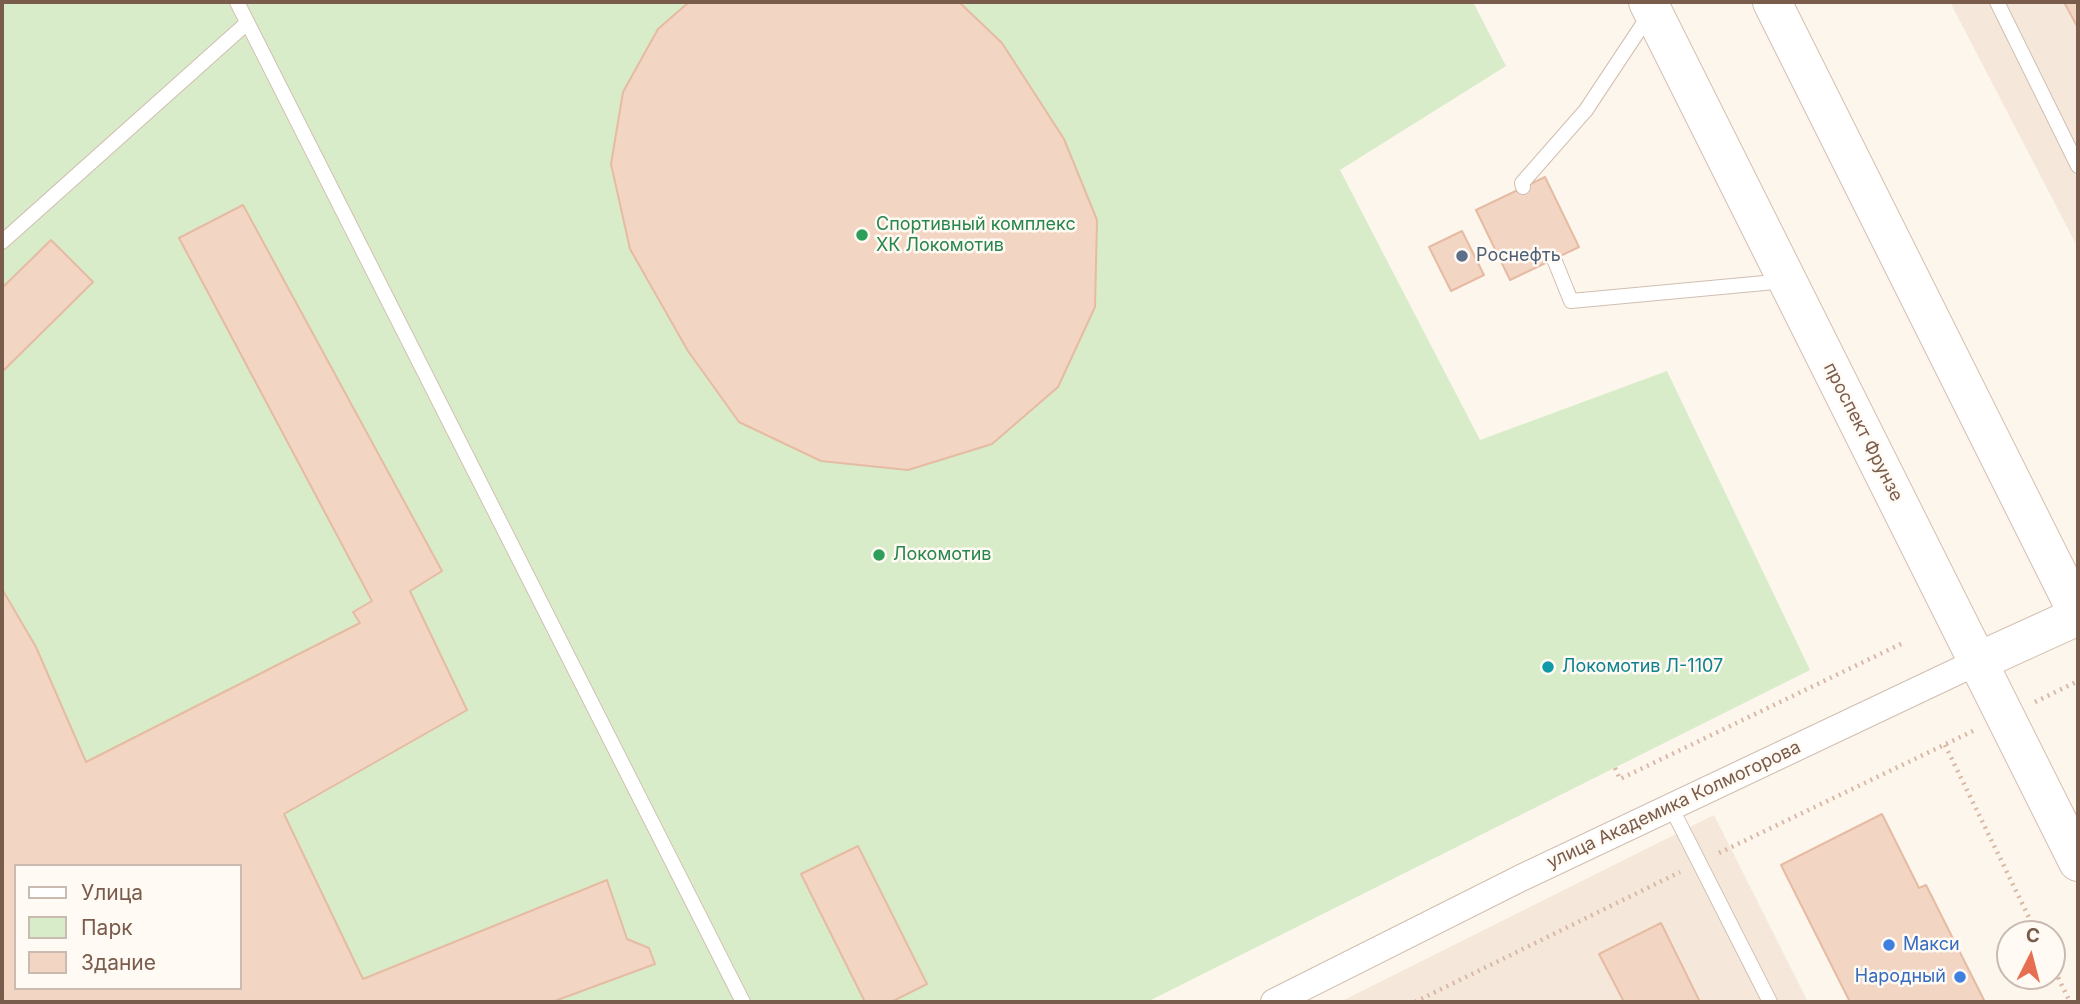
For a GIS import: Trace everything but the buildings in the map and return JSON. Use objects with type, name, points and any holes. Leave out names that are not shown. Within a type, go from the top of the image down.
[{"type":"main road","points":[[1772,2],[2078,615]]},
{"type":"main road","name":"проспект Фрунзе","points":[[1650,6],[2078,862]]},
{"type":"main road","name":"улица Академика Колмогорова","points":[[1977,662],[2078,615]]},
{"type":"street","name":"улица Академика Колмогорова","points":[[1274,1002],[1671,807],[1977,662]]},
{"type":"lane","points":[[237,2],[743,1002]]},
{"type":"lane","points":[[1997,2],[2078,166]]},
{"type":"lane","points":[[1523,187],[1522,183],[1586,110],[1650,6]]},
{"type":"lane","points":[[2,242],[247,23]]},
{"type":"lane","points":[[1554,259],[1572,301],[1787,281]]},
{"type":"lane","points":[[1671,807],[1770,1002]]},
{"type":"path","points":[[1615,768],[1620,779],[1905,642]]},
{"type":"path","points":[[2005,716],[2078,681]]},
{"type":"path","points":[[1945,745],[2030,920]]},
{"type":"shaded area","points":[[1950,2],[2078,2],[2078,248]]},
{"type":"shaded area","points":[[1714,815],[1808,1002],[1340,1002]]},
{"type":"green space","name":"Локомотив","points":[[2,2],[1473,2],[1506,66],[1340,170],[1480,440],[1667,371],[1810,670],[1147,1002],[2,1002]]},
{"type":"place","name":"Спортивный комплекс ХК Локомотив","points":[[862,235]]},
{"type":"place","name":"Роснефть","points":[[1462,256]]},
{"type":"place","name":"Локомотив","points":[[879,555]]},
{"type":"place","name":"Локомотив Л-1107","points":[[1548,667]]},
{"type":"place","name":"Макси","points":[[1889,945]]},
{"type":"place","name":"Народный","points":[[1960,977]]}]
